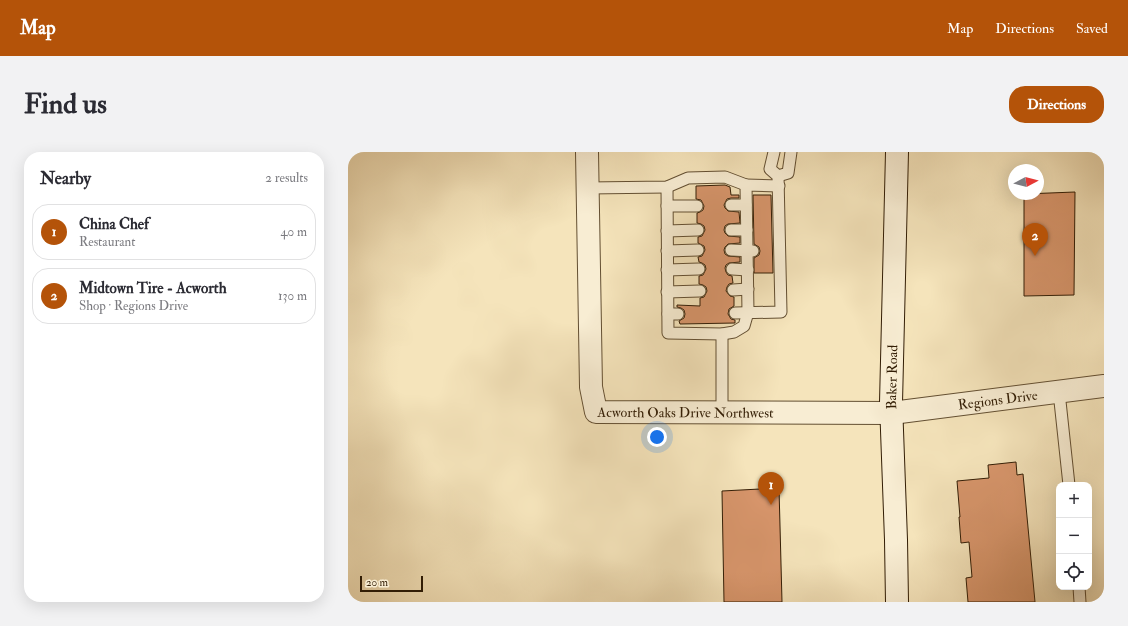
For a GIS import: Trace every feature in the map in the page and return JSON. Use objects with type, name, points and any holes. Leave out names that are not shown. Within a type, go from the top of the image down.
[{"type":"street","name":"Acworth Oaks Drive Northwest","points":[[587,152],[591,387],[596,412],[892,413]]},
{"type":"street","name":"Baker Road","points":[[897,602],[892,413],[898,152]]},
{"type":"street","name":"Regions Drive","points":[[892,413],[1104,386]]},
{"type":"lane","points":[[735,313],[781,312],[778,251],[778,181],[770,169],[774,152]]},
{"type":"lane","points":[[588,188],[667,187],[688,178],[725,177],[746,185],[778,181],[788,173],[791,152]]},
{"type":"lane","points":[[667,187],[667,292],[673,314],[668,333],[722,334],[734,332],[744,326],[748,312],[748,270],[751,251],[747,230],[750,218],[746,205],[746,185]]},
{"type":"lane","points":[[731,205],[746,205]]},
{"type":"lane","points":[[668,206],[697,206]]},
{"type":"lane","points":[[667,231],[698,230]]},
{"type":"lane","points":[[731,230],[747,230]]},
{"type":"lane","points":[[667,251],[698,250]]},
{"type":"lane","points":[[731,250],[751,251]]},
{"type":"lane","points":[[667,270],[699,269]]},
{"type":"lane","points":[[732,269],[748,270]]},
{"type":"lane","points":[[733,290],[748,289]]},
{"type":"lane","points":[[667,292],[700,291]]},
{"type":"lane","points":[[722,334],[722,412]]},
{"type":"lane","points":[[1059,392],[1069,482]]},
{"type":"lane","points":[[1079,590],[1080,602]]},
{"type":"building","points":[[725,185],[730,187],[731,195],[739,195],[739,198],[727,199],[724,205],[728,211],[739,212],[740,223],[728,224],[725,226],[724,230],[728,236],[740,237],[740,243],[728,244],[724,250],[725,254],[728,256],[740,257],[740,262],[729,263],[725,268],[728,275],[732,276],[733,283],[729,284],[726,291],[730,296],[734,297],[734,306],[729,309],[728,314],[731,319],[735,320],[735,323],[680,324],[679,321],[684,318],[685,314],[684,310],[677,307],[677,305],[700,306],[700,298],[704,297],[707,291],[706,287],[699,284],[699,276],[703,275],[706,269],[705,265],[699,262],[698,257],[702,256],[705,250],[704,246],[698,243],[698,237],[702,236],[705,230],[704,226],[697,223],[697,213],[703,210],[704,206],[701,200],[696,199],[696,186]]},
{"type":"building","points":[[1075,192],[1074,295],[1024,296],[1024,200],[1044,200],[1044,193]]},
{"type":"building","points":[[753,195],[771,195],[773,273],[754,273],[754,258],[759,255],[760,251],[759,247],[754,244]]},
{"type":"building","points":[[1016,462],[1017,475],[1023,474],[1035,602],[968,602],[966,578],[972,577],[969,542],[961,543],[957,481],[989,478],[988,465]]},
{"type":"building","points":[[779,488],[782,602],[724,602],[722,491]]},
{"type":"place","name":"Midtown Tire - Acworth","points":[[1035,256]]},
{"type":"place","name":"China Chef","points":[[771,505]]}]
